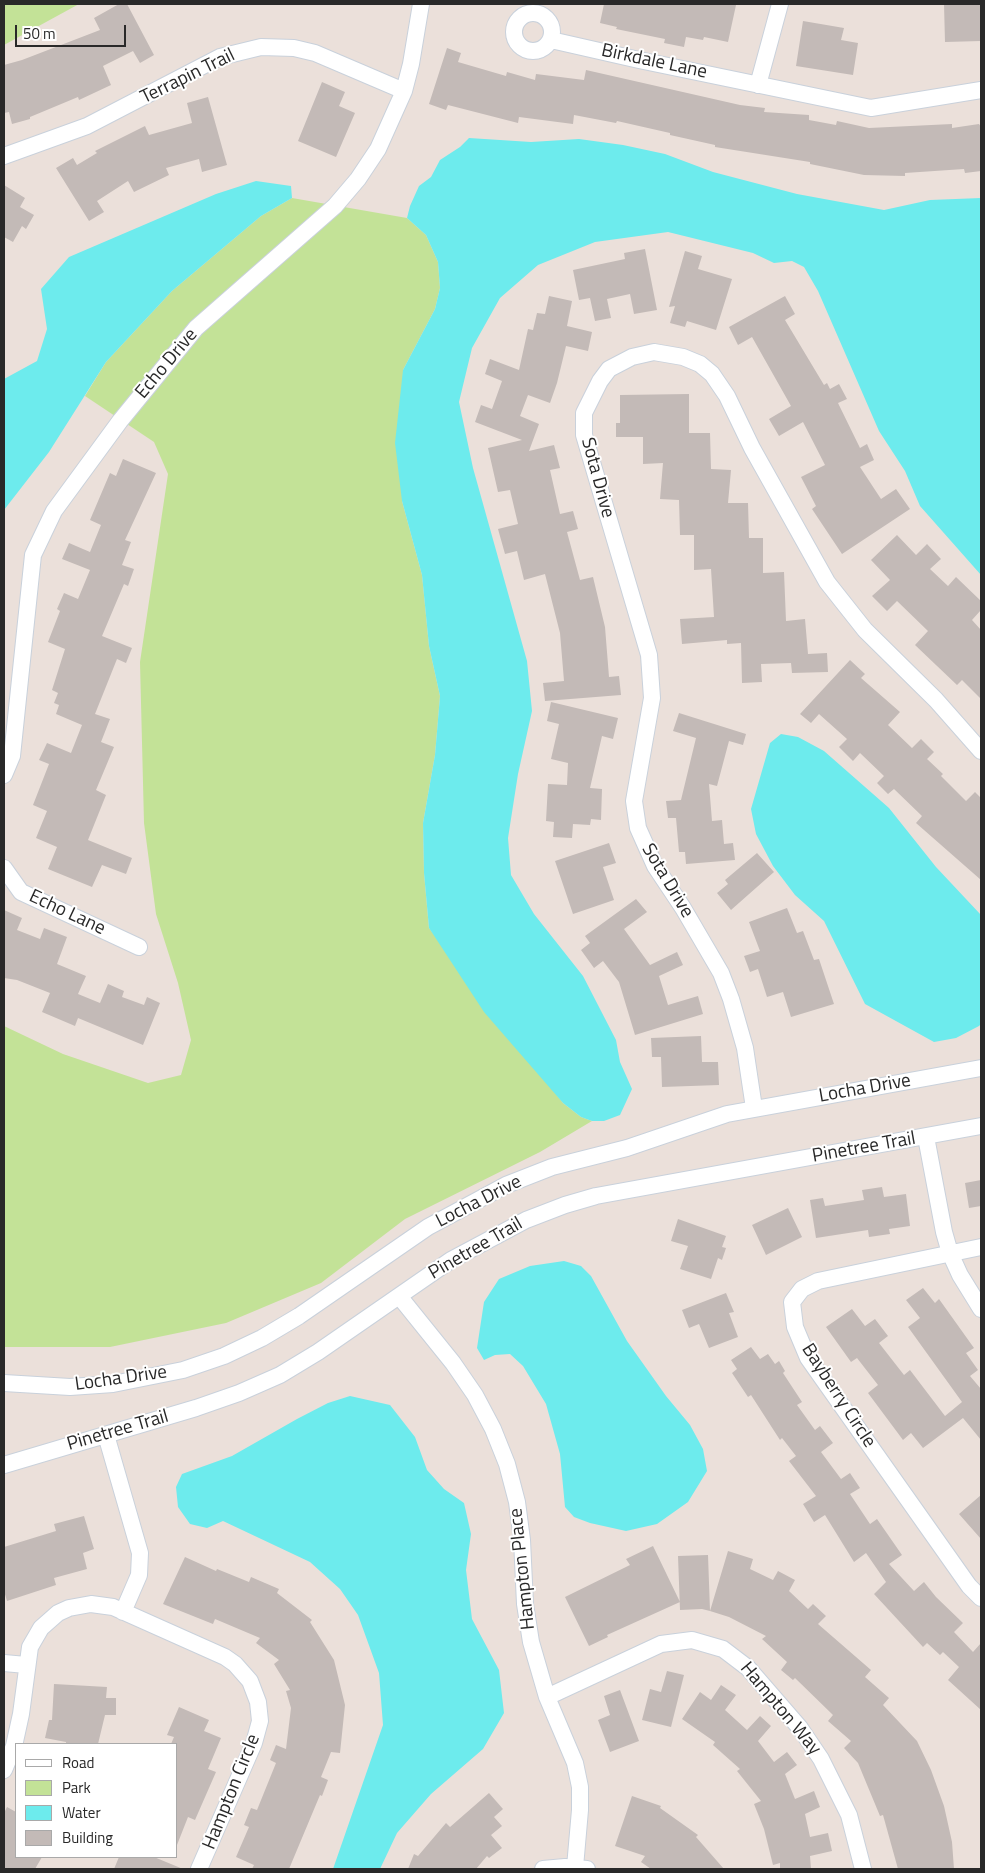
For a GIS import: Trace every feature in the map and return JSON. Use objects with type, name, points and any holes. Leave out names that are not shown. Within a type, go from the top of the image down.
[{"type":"street","name":"Echo Drive","points":[[4,774],[13,746],[33,555],[54,511],[120,421],[196,328],[335,206],[358,179],[378,149],[404,91],[411,64],[421,4]]},
{"type":"street","points":[[758,85],[780,4]]},
{"type":"street","name":"Birkdale Lane","points":[[551,40],[870,108],[981,90]]},
{"type":"street","name":"Terrapin Trail","points":[[4,156],[87,126],[220,57],[262,47],[294,48],[315,54],[404,91]]},
{"type":"street","points":[[981,77],[981,85]]},
{"type":"street","name":"Sota Drive","points":[[754,1108],[745,1048],[731,999],[721,974],[683,908],[655,866],[638,828],[634,801],[652,698],[649,655],[584,435],[584,413],[600,381],[609,369],[632,357],[654,352],[683,357],[700,364],[712,374],[727,396],[752,448],[827,582],[865,630],[936,700],[981,751]]},
{"type":"street","name":"Echo Lane","points":[[4,868],[22,892],[138,947]]},
{"type":"street","name":"Locha Drive","points":[[4,1383],[70,1387],[113,1384],[174,1372],[224,1356],[270,1333],[428,1227],[506,1185],[552,1167],[627,1148],[727,1114],[981,1068]]},
{"type":"street","name":"Pinetree Trail","points":[[4,1465],[213,1402],[280,1375],[318,1352],[451,1260],[526,1220],[566,1205],[596,1196],[981,1126]]},
{"type":"street","points":[[926,1137],[944,1232],[950,1253],[960,1275],[981,1309]]},
{"type":"street","name":"Bayberry Circle","points":[[981,1247],[818,1281],[802,1289],[792,1302],[795,1327],[808,1358],[969,1586],[981,1598]]},
{"type":"street","name":"Hampton Place","points":[[399,1296],[453,1362],[475,1395],[493,1429],[507,1464],[517,1502],[522,1540],[525,1604],[531,1642],[547,1697],[568,1741],[580,1787],[581,1868],[544,1869]]},
{"type":"street","points":[[106,1435],[140,1553],[139,1575],[124,1612]]},
{"type":"street","name":"Hampton Circle","points":[[4,1770],[14,1746],[21,1714],[26,1665],[35,1637],[41,1628],[58,1613],[69,1608],[91,1604],[102,1605],[124,1612],[234,1664],[250,1681],[258,1702],[260,1721],[254,1743],[199,1869]]},
{"type":"street","name":"Hampton Way","points":[[547,1697],[661,1644],[692,1640],[723,1649],[748,1668],[800,1728],[821,1759],[849,1815],[863,1869]]},
{"type":"street","points":[[4,1663],[26,1665]]},
{"type":"green space","points":[[4,4],[79,4],[4,45]]},
{"type":"green space","points":[[292,198],[407,218],[426,235],[438,262],[440,288],[435,309],[403,370],[402,501],[422,575],[429,646],[440,696],[435,755],[423,823],[424,873],[429,928],[563,1103],[581,1117],[592,1121],[540,1152],[405,1219],[321,1283],[226,1323],[110,1347],[4,1347],[4,1026],[63,1054],[148,1083],[181,1075],[191,1040],[178,983],[156,914],[144,823],[140,662],[168,474],[154,442],[85,396],[106,362],[172,291],[261,216]]},
{"type":"water","points":[[469,138],[531,142],[579,139],[623,145],[665,154],[713,172],[797,194],[884,210],[930,200],[981,198],[981,575],[920,506],[905,471],[879,431],[818,291],[804,267],[792,261],[774,263],[753,253],[668,232],[595,242],[538,265],[500,298],[472,348],[459,402],[473,468],[527,661],[532,711],[518,774],[508,838],[511,875],[534,914],[583,976],[616,1040],[620,1062],[632,1089],[620,1115],[604,1121],[592,1121],[581,1117],[563,1103],[484,1012],[429,928],[424,873],[423,823],[435,755],[440,696],[429,646],[422,575],[402,501],[395,443],[403,370],[435,309],[440,288],[438,262],[426,235],[407,218],[419,186],[431,177],[440,160],[460,147]]},
{"type":"water","points":[[256,181],[291,186],[292,198],[261,216],[172,291],[106,362],[49,452],[4,510],[4,379],[37,361],[47,329],[41,289],[69,257],[216,194]]},
{"type":"water","points":[[781,734],[798,737],[824,751],[889,808],[936,867],[981,915],[981,1024],[979,1026],[956,1038],[934,1042],[865,1004],[824,921],[795,895],[773,866],[756,834],[751,809],[770,743]]},
{"type":"water","points":[[564,1261],[581,1266],[591,1276],[627,1341],[666,1396],[690,1425],[703,1449],[707,1471],[688,1502],[657,1524],[626,1531],[590,1523],[574,1517],[565,1507],[560,1454],[546,1404],[523,1366],[510,1354],[495,1355],[484,1360],[477,1348],[484,1302],[499,1279],[530,1266]]},
{"type":"water","points":[[350,1396],[390,1405],[415,1437],[427,1470],[444,1489],[464,1503],[471,1534],[466,1570],[472,1619],[499,1670],[504,1713],[483,1749],[431,1794],[397,1833],[380,1869],[333,1869],[383,1725],[379,1673],[358,1615],[340,1589],[310,1562],[223,1521],[207,1528],[190,1524],[178,1507],[176,1487],[182,1474],[232,1456],[328,1403]]},
{"type":"building","points":[[119,4],[127,4],[154,55],[140,63],[133,51],[103,66],[111,85],[79,100],[78,97],[30,117],[30,119],[12,124],[9,112],[4,113],[4,65],[100,30],[94,18]]},
{"type":"building","points":[[604,4],[736,5],[728,42],[704,37],[703,40],[686,37],[684,47],[664,43],[665,39],[616,29],[617,27],[600,23]]},
{"type":"building","points":[[944,4],[981,4],[981,41],[945,42]]},
{"type":"building","points":[[803,21],[844,28],[841,40],[858,43],[853,75],[796,66]]},
{"type":"building","points":[[447,48],[461,53],[458,62],[506,76],[507,72],[535,80],[536,74],[584,80],[586,70],[740,105],[765,108],[764,112],[809,115],[809,120],[836,125],[837,121],[869,128],[952,124],[952,128],[979,124],[981,127],[981,171],[965,173],[964,169],[905,173],[905,176],[864,175],[810,164],[810,162],[715,147],[715,145],[670,135],[670,133],[617,121],[616,123],[574,115],[573,124],[519,117],[518,123],[448,105],[446,110],[429,104]]},
{"type":"building","points":[[322,82],[345,92],[339,106],[355,113],[336,157],[298,141]]},
{"type":"building","points":[[208,97],[227,165],[202,172],[199,159],[166,168],[169,175],[134,192],[128,181],[97,201],[104,212],[89,221],[56,168],[73,158],[77,165],[97,153],[95,151],[145,126],[149,135],[192,123],[187,103]]},
{"type":"building","points":[[4,185],[25,198],[20,207],[34,215],[26,229],[22,226],[13,242],[4,237]]},
{"type":"building","points":[[645,249],[657,310],[634,314],[630,294],[607,299],[611,318],[595,321],[590,298],[579,300],[573,270],[625,259],[624,253]]},
{"type":"building","points":[[685,251],[702,256],[698,269],[732,279],[716,330],[687,321],[685,327],[670,323],[675,306],[669,307]]},
{"type":"building","points":[[549,296],[572,301],[567,326],[592,332],[588,351],[566,346],[550,403],[528,395],[520,416],[539,424],[529,451],[554,445],[560,468],[550,470],[560,514],[573,511],[578,529],[567,532],[580,580],[593,577],[605,627],[609,677],[619,676],[621,695],[545,701],[543,683],[564,681],[560,633],[545,574],[524,580],[517,551],[505,554],[498,529],[518,524],[510,490],[498,492],[488,448],[522,440],[475,422],[481,405],[492,409],[502,381],[485,374],[490,359],[519,370],[528,329],[533,330],[537,313],[545,314]]},
{"type":"building","points":[[785,296],[795,314],[785,320],[824,385],[827,383],[830,389],[839,384],[847,399],[838,403],[860,448],[867,444],[874,460],[860,467],[881,499],[896,489],[910,509],[842,554],[812,509],[816,506],[801,477],[825,465],[803,422],[779,436],[769,419],[791,406],[752,337],[738,345],[729,327]]},
{"type":"building","points":[[689,394],[689,433],[710,433],[711,469],[731,470],[728,503],[748,503],[749,538],[763,538],[763,573],[784,572],[786,621],[805,619],[808,654],[827,653],[828,672],[792,673],[791,663],[761,664],[762,682],[742,683],[741,643],[727,644],[727,640],[682,644],[680,619],[714,617],[711,569],[694,570],[694,535],[680,535],[679,500],[660,499],[663,463],[643,464],[643,437],[616,437],[616,423],[620,423],[620,395]]},
{"type":"building","points":[[123,459],[156,473],[125,540],[131,542],[122,565],[134,569],[128,586],[124,584],[102,636],[132,648],[126,663],[117,659],[95,714],[110,719],[101,742],[114,747],[96,790],[106,795],[88,840],[132,858],[126,874],[102,865],[92,887],[48,869],[57,847],[36,838],[47,811],[33,805],[49,764],[39,760],[47,743],[71,753],[82,725],[56,714],[59,705],[54,703],[58,693],[52,690],[65,649],[48,642],[60,611],[57,609],[64,593],[78,599],[90,570],[62,559],[69,543],[90,552],[101,525],[90,520],[110,473],[116,476]]},
{"type":"building","points":[[897,535],[916,555],[927,544],[941,559],[930,569],[948,586],[956,577],[981,601],[981,610],[972,620],[981,630],[981,699],[962,680],[957,685],[915,645],[928,631],[897,601],[887,611],[872,596],[890,580],[871,560]]},
{"type":"building","points":[[850,660],[865,674],[861,678],[900,712],[888,725],[912,748],[921,739],[934,752],[927,759],[943,774],[941,776],[966,801],[975,792],[981,798],[981,880],[916,823],[922,816],[894,789],[888,794],[877,783],[884,776],[860,753],[853,761],[839,747],[847,739],[819,714],[811,723],[800,714]]},
{"type":"building","points":[[551,702],[618,718],[613,739],[602,736],[590,788],[602,789],[601,820],[591,819],[590,825],[573,824],[572,838],[553,837],[554,822],[546,821],[548,784],[567,785],[568,763],[551,759],[559,724],[547,721]]},
{"type":"building","points":[[679,713],[746,734],[743,745],[729,741],[717,786],[709,784],[712,821],[722,820],[724,844],[733,843],[735,860],[686,864],[685,852],[679,852],[676,818],[668,818],[666,801],[681,800],[696,738],[673,731]]},
{"type":"building","points":[[609,843],[616,863],[603,867],[614,900],[573,914],[555,861]]},
{"type":"building","points":[[757,853],[774,872],[731,910],[717,893],[728,884],[725,880]]},
{"type":"building","points":[[636,899],[647,912],[624,929],[650,965],[677,952],[683,965],[659,976],[668,1005],[698,996],[703,1014],[635,1035],[619,982],[603,961],[594,968],[581,950],[590,943],[585,936]]},
{"type":"building","points":[[787,908],[797,933],[803,931],[814,960],[819,959],[834,1004],[791,1017],[783,992],[767,997],[758,969],[750,972],[744,956],[760,951],[749,922]]},
{"type":"building","points":[[4,910],[22,918],[17,930],[40,939],[44,928],[67,937],[57,964],[86,976],[78,994],[100,1003],[108,984],[124,991],[122,997],[144,1005],[147,997],[160,1003],[143,1045],[78,1018],[75,1026],[42,1012],[50,993],[17,980],[4,978]]},
{"type":"building","points":[[701,1036],[702,1062],[718,1062],[719,1085],[662,1087],[661,1057],[652,1057],[651,1038]]},
{"type":"building","points":[[981,1180],[981,1206],[969,1208],[965,1183]]},
{"type":"building","points":[[882,1187],[884,1197],[906,1194],[910,1226],[889,1229],[890,1234],[869,1237],[868,1230],[816,1238],[810,1200],[823,1198],[825,1206],[864,1200],[862,1190]]},
{"type":"building","points":[[788,1208],[802,1237],[766,1255],[752,1225]]},
{"type":"building","points":[[678,1219],[726,1236],[722,1247],[726,1248],[722,1260],[718,1258],[711,1279],[680,1269],[688,1246],[671,1241]]},
{"type":"building","points":[[923,1288],[935,1303],[939,1299],[974,1348],[966,1353],[978,1370],[970,1376],[981,1389],[981,1440],[963,1418],[923,1448],[911,1433],[903,1440],[868,1393],[878,1385],[857,1358],[851,1362],[826,1327],[852,1309],[865,1326],[875,1319],[888,1336],[879,1343],[904,1375],[910,1370],[945,1416],[962,1402],[908,1327],[920,1318],[906,1300]]},
{"type":"building","points":[[726,1293],[734,1312],[729,1313],[738,1337],[709,1348],[699,1324],[689,1328],[682,1310]]},
{"type":"building","points":[[751,1347],[760,1359],[768,1354],[775,1364],[779,1361],[785,1371],[783,1373],[802,1402],[797,1405],[815,1430],[820,1426],[833,1443],[821,1452],[841,1479],[850,1473],[860,1488],[850,1494],[870,1524],[877,1519],[902,1555],[889,1564],[914,1591],[924,1582],[936,1597],[963,1623],[954,1632],[973,1652],[981,1643],[981,1710],[948,1680],[959,1667],[943,1652],[940,1655],[927,1643],[923,1647],[874,1594],[886,1582],[866,1553],[854,1562],[825,1515],[814,1522],[803,1504],[816,1496],[789,1461],[796,1456],[782,1438],[780,1440],[751,1395],[748,1397],[732,1373],[737,1369],[731,1360]]},
{"type":"building","points":[[981,1495],[981,1539],[959,1514]]},
{"type":"building","points":[[84,1516],[94,1549],[83,1553],[87,1569],[54,1578],[56,1585],[7,1601],[4,1591],[4,1547],[56,1531],[54,1524]]},
{"type":"building","points":[[653,1546],[680,1602],[607,1635],[608,1637],[589,1646],[565,1597],[630,1565],[626,1559]]},
{"type":"building","points":[[728,1551],[753,1559],[750,1569],[773,1580],[778,1571],[795,1580],[789,1591],[808,1609],[813,1604],[826,1616],[818,1624],[871,1670],[865,1677],[889,1698],[883,1705],[917,1741],[931,1770],[944,1806],[952,1842],[954,1869],[898,1869],[883,1815],[880,1816],[858,1763],[844,1748],[851,1741],[828,1721],[833,1715],[795,1678],[793,1680],[781,1670],[787,1662],[762,1639],[766,1636],[729,1617],[710,1611]]},
{"type":"building","points":[[708,1555],[710,1611],[702,1609],[680,1610],[678,1556]]},
{"type":"building","points":[[185,1557],[216,1571],[217,1569],[249,1582],[251,1577],[279,1589],[277,1593],[312,1620],[310,1622],[334,1660],[345,1705],[340,1753],[331,1752],[321,1777],[328,1780],[289,1869],[252,1869],[254,1865],[236,1857],[249,1827],[244,1825],[251,1808],[257,1810],[276,1763],[270,1760],[276,1745],[286,1749],[291,1708],[286,1691],[290,1690],[274,1664],[279,1660],[256,1643],[260,1638],[215,1619],[213,1624],[163,1604]]},
{"type":"building","points":[[667,1671],[684,1675],[671,1727],[642,1720],[650,1689],[661,1692]]},
{"type":"building","points":[[54,1684],[107,1687],[106,1698],[116,1698],[116,1715],[105,1715],[98,1743],[66,1743],[45,1738],[49,1720],[52,1720]]},
{"type":"building","points":[[721,1685],[736,1695],[725,1710],[747,1730],[760,1716],[771,1726],[758,1741],[774,1762],[787,1752],[797,1765],[785,1774],[795,1799],[814,1791],[820,1807],[805,1814],[810,1837],[828,1833],[832,1851],[810,1856],[811,1869],[780,1869],[780,1863],[773,1865],[764,1829],[754,1804],[761,1801],[737,1771],[740,1769],[713,1745],[715,1742],[682,1719],[700,1692],[711,1700]]},
{"type":"building","points":[[620,1690],[639,1741],[610,1752],[598,1720],[610,1715],[604,1696]]},
{"type":"building","points":[[179,1707],[209,1720],[204,1731],[221,1738],[208,1769],[216,1772],[195,1820],[188,1817],[178,1842],[178,1743],[171,1743],[174,1737],[167,1735]]},
{"type":"building","points":[[489,1793],[503,1809],[494,1817],[502,1826],[491,1835],[502,1848],[489,1858],[487,1856],[476,1869],[408,1869],[414,1854],[418,1856],[446,1823],[450,1827]]},
{"type":"building","points":[[632,1796],[661,1806],[660,1808],[698,1835],[696,1837],[724,1869],[651,1869],[641,1862],[645,1856],[615,1846]]},
{"type":"building","points":[[7,1807],[15,1811],[15,1858],[41,1858],[35,1869],[4,1869],[4,1813]]},
{"type":"building","points":[[119,1858],[156,1858],[183,1869],[114,1869]]}]
